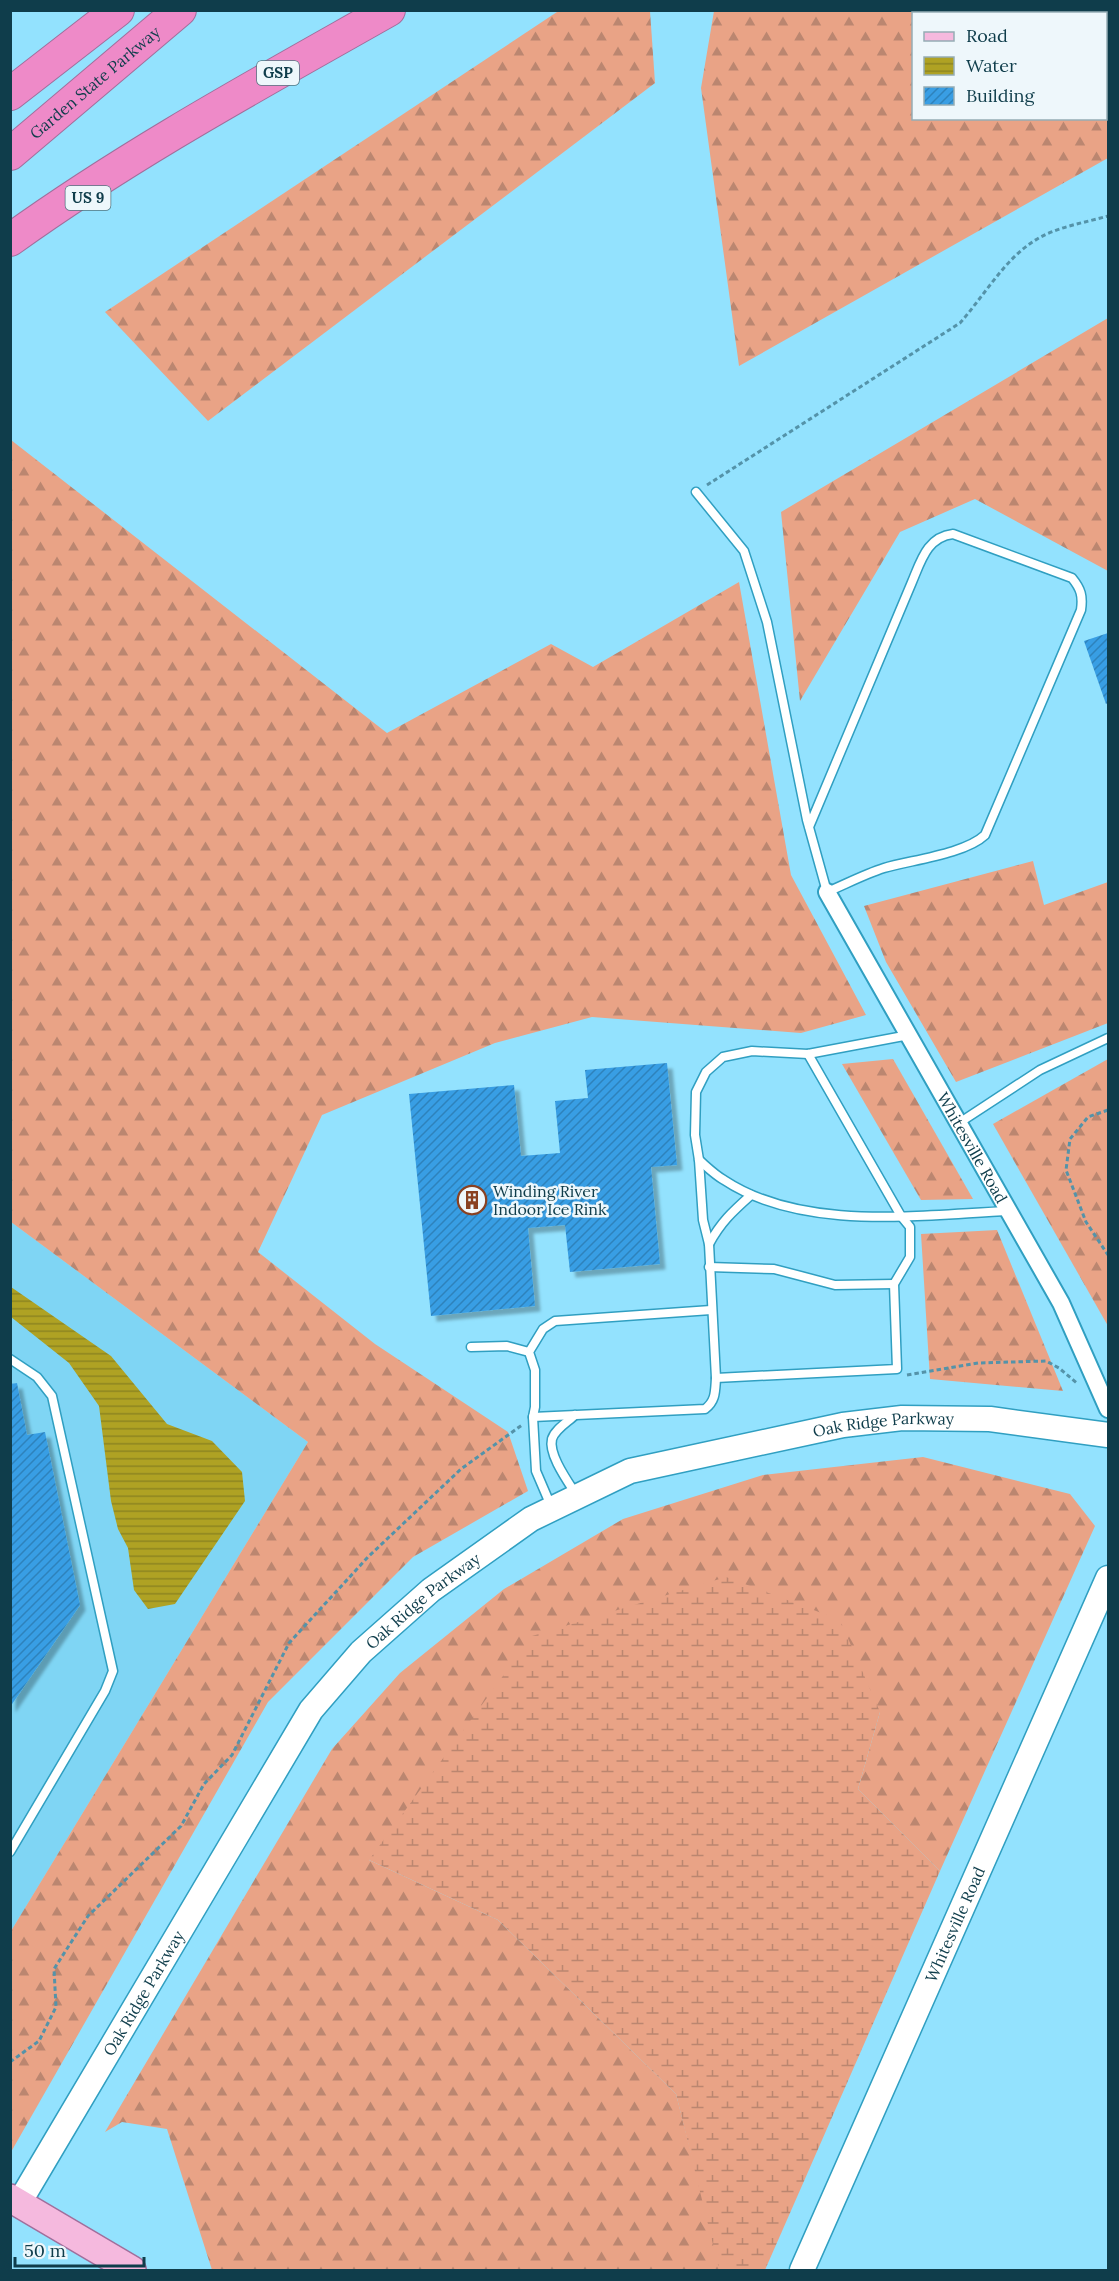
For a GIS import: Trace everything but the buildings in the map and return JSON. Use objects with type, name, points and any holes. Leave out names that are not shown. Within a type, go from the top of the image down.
[{"type":"highway","points":[[10,94],[118,10]]},
{"type":"highway","name":"Garden State Parkway","points":[[10,154],[180,10]]},
{"type":"highway","name":"GSP","points":[[10,240],[61,204],[167,136],[389,10]]},
{"type":"highway","name":"US 9","points":[[10,260],[167,136]]},
{"type":"main road","points":[[15,2201],[132,2271]]},
{"type":"street","name":"Whitesville Road","points":[[828,892],[1061,1303],[1108,1409]]},
{"type":"street","name":"Oak Ridge Parkway","points":[[15,2201],[311,1710],[361,1652],[431,1590],[531,1519],[630,1471],[843,1425],[902,1418],[990,1419],[1108,1435]]},
{"type":"street","name":"Whitesville Road","points":[[802,2271],[1108,1578]]},
{"type":"lane","points":[[696,492],[744,551],[767,622],[809,827],[828,892],[882,869],[925,859],[978,842],[985,835],[1081,610],[1080,588],[1072,578],[953,534],[937,539],[927,548],[809,827]]},
{"type":"lane","points":[[533,1417],[705,1409],[711,1404],[715,1395],[716,1378],[709,1244],[703,1220],[695,1135],[696,1092],[706,1072],[723,1057],[752,1051],[808,1054],[909,1035]]},
{"type":"lane","points":[[959,1123],[1041,1070],[1108,1038]]},
{"type":"lane","points":[[716,1378],[897,1369],[894,1284],[910,1257],[910,1227],[901,1216],[808,1054]]},
{"type":"lane","points":[[699,1160],[723,1180],[751,1195],[808,1211],[875,1217],[1009,1211]]},
{"type":"lane","points":[[709,1244],[728,1215],[751,1195]]},
{"type":"lane","points":[[709,1267],[774,1269],[835,1285],[894,1284]]},
{"type":"lane","points":[[552,1509],[536,1472],[533,1417],[535,1370],[530,1352],[543,1329],[555,1321],[711,1310]]},
{"type":"lane","points":[[471,1347],[507,1346],[530,1352]]},
{"type":"lane","points":[[10,1359],[37,1377],[52,1396],[113,1671],[105,1691],[10,1852]]},
{"type":"lane","points":[[575,1415],[556,1432],[552,1440],[552,1449],[577,1497]]},
{"type":"path","points":[[696,492],[960,323],[1010,261],[1034,240],[1065,228],[1108,216]]},
{"type":"path","points":[[1108,1110],[1088,1117],[1070,1139],[1066,1170],[1086,1222],[1108,1256]]},
{"type":"path","points":[[900,1376],[978,1363],[1046,1361],[1059,1368],[1078,1384],[1100,1391]]},
{"type":"path","points":[[10,2062],[39,2041],[56,2007],[54,1969],[88,1916],[181,1826],[204,1784],[232,1755],[289,1643],[368,1557],[461,1469],[533,1417]]},
{"type":"shaded area","points":[[11,1222],[308,1442],[11,1931]]},
{"type":"green space","points":[[560,10],[650,11],[655,83],[208,421],[105,312]]},
{"type":"green space","points":[[714,11],[1108,11],[1108,158],[739,366],[701,88]]},
{"type":"green space","points":[[1108,318],[1108,571],[975,499],[900,532],[800,701],[781,512]]},
{"type":"green space","points":[[11,440],[387,733],[551,644],[593,667],[739,582],[791,875],[866,1015],[801,1033],[592,1017],[495,1043],[322,1115],[258,1252],[375,1344],[508,1432],[528,1491],[413,1557],[268,1702],[11,2152],[11,1931],[308,1442],[11,1222]]},
{"type":"green space","points":[[1033,861],[1044,905],[1108,882],[1108,1023],[956,1082],[886,962],[864,906]]},
{"type":"green space","points":[[893,1059],[973,1199],[921,1200],[842,1064]]},
{"type":"green space","points":[[1108,1059],[1108,1326],[993,1124]]},
{"type":"green space","points":[[997,1230],[1063,1391],[930,1379],[921,1234]]},
{"type":"green space","points":[[923,1457],[1070,1494],[1095,1526],[940,1871],[858,1789],[880,1712],[369,1860],[498,1920],[676,2094],[721,2270],[212,2270],[167,2129],[122,2122],[105,2132],[332,1749],[400,1673],[504,1589],[623,1519],[763,1475]]},
{"type":"green space","points":[[726,1577],[840,1620],[880,1712],[858,1789],[940,1871],[765,2270],[719,2269],[676,2094],[498,1920],[369,1860],[532,1636]]},
{"type":"water","points":[[11,1287],[111,1356],[167,1424],[212,1441],[242,1472],[245,1501],[175,1604],[148,1609],[134,1590],[128,1548],[118,1529],[111,1501],[99,1406],[69,1363],[11,1317]]},
{"type":"place","name":"Winding River Indoor Ice Rink","points":[[472,1200]]}]
